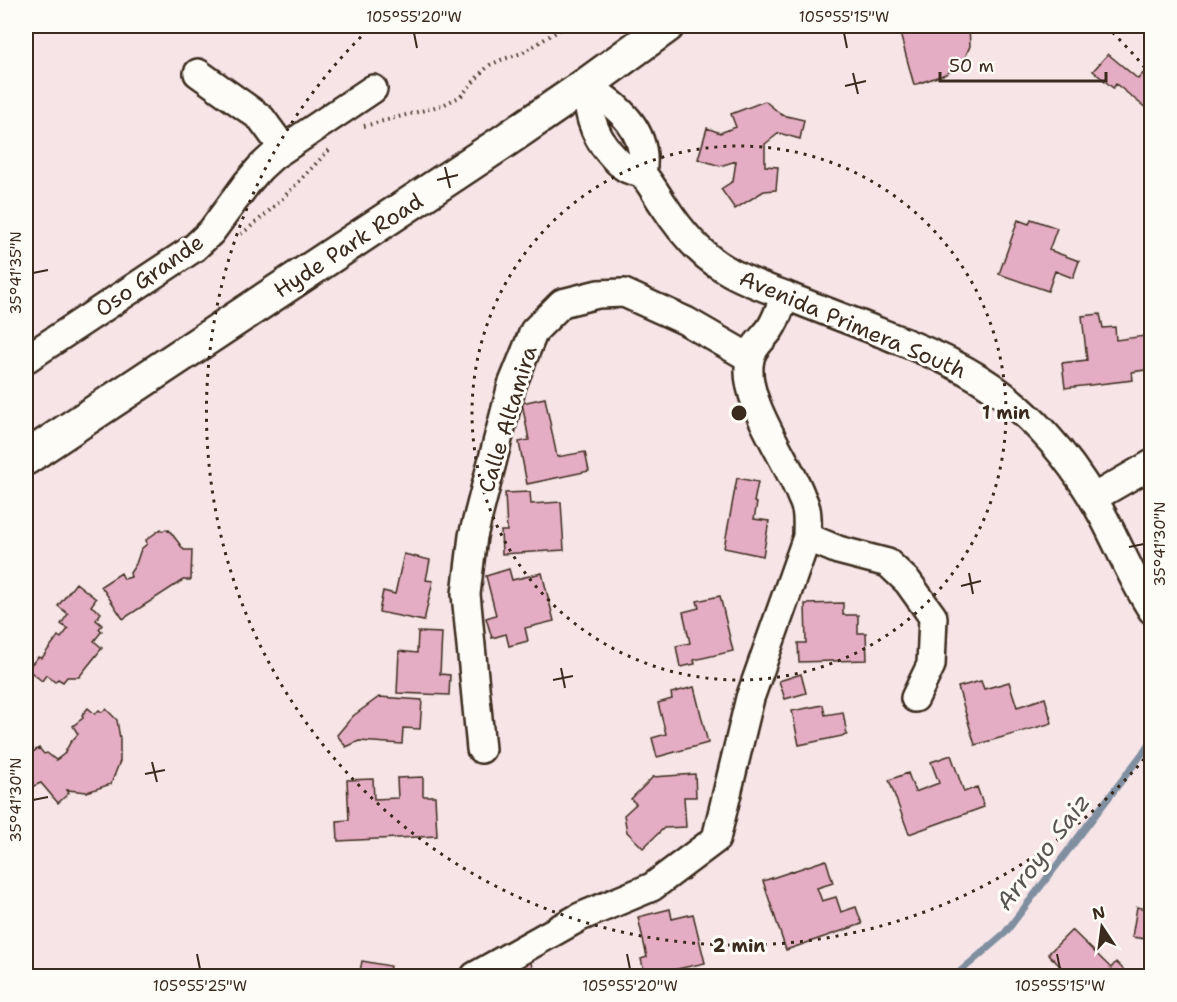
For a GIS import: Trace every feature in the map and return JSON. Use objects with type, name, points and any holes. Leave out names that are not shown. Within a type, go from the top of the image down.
[{"type":"main road","name":"Hyde Park Road","points":[[26,458],[503,142],[586,86],[667,26]]},
{"type":"street","points":[[198,73],[252,110],[261,118],[283,148]]},
{"type":"street","name":"Avenida Primera South","points":[[586,86],[590,114],[600,142],[625,168],[642,174],[678,226],[706,256],[740,277],[936,355],[989,384],[1018,408],[1046,434],[1071,464],[1093,498],[1152,610]]},
{"type":"street","name":"Oso Grande","points":[[26,359],[194,248],[211,232],[253,175],[273,156],[373,89]]},
{"type":"street","name":"Calle Altamira","points":[[481,749],[466,594],[471,547],[512,385],[534,331],[562,303],[598,294],[624,293],[686,321],[750,358]]},
{"type":"street","points":[[475,976],[580,917],[652,887],[716,839],[750,698],[807,537],[806,509],[796,482],[758,409],[749,382],[750,358],[755,347],[775,320],[785,295]]},
{"type":"street","points":[[1093,498],[1152,464]]},
{"type":"street","points":[[807,537],[838,550],[888,563],[908,582],[933,617],[931,665],[915,698]]},
{"type":"path","points":[[354,130],[445,104],[461,96],[490,66],[522,53],[566,26]]},
{"type":"path","points":[[232,240],[276,206],[334,146]]},
{"type":"building","points":[[898,26],[969,26],[970,46],[962,64],[946,74],[914,85]]},
{"type":"building","points":[[1108,54],[1138,79],[1152,64],[1152,113],[1116,84],[1113,88],[1093,71]]},
{"type":"building","points":[[765,101],[782,115],[804,120],[800,139],[779,133],[765,144],[765,166],[778,167],[776,190],[764,191],[735,209],[721,189],[733,181],[736,161],[720,166],[698,159],[707,128],[720,133],[736,127],[731,114]]},
{"type":"building","points":[[1031,219],[1057,228],[1049,250],[1079,261],[1073,278],[1055,271],[1048,291],[999,274],[1018,220],[1029,224]]},
{"type":"building","points":[[1100,314],[1103,328],[1115,327],[1116,340],[1152,335],[1152,369],[1132,372],[1133,380],[1065,388],[1062,363],[1087,360],[1082,316]]},
{"type":"building","points":[[545,398],[557,457],[585,452],[589,471],[527,484],[519,442],[529,440],[522,403]]},
{"type":"building","points":[[737,478],[758,482],[754,502],[757,503],[754,519],[769,521],[763,556],[724,548]]},
{"type":"building","points":[[530,492],[531,504],[561,502],[564,550],[502,554],[501,531],[507,531],[505,493]]},
{"type":"building","points":[[161,529],[169,530],[184,550],[192,550],[191,580],[183,580],[123,619],[101,586],[121,573],[124,579],[131,577],[130,573],[141,549],[147,544],[146,540]]},
{"type":"building","points":[[404,554],[430,560],[426,580],[433,581],[424,621],[379,612],[383,591],[395,594]]},
{"type":"building","points":[[509,569],[512,580],[542,573],[554,621],[525,628],[528,641],[509,646],[506,634],[492,638],[486,618],[496,615],[486,576]]},
{"type":"building","points":[[76,583],[96,599],[91,606],[101,613],[96,620],[102,625],[99,629],[102,631],[94,641],[102,648],[79,677],[67,677],[63,682],[58,679],[55,682],[46,675],[42,681],[27,669],[38,657],[42,658],[58,636],[61,638],[68,629],[61,624],[68,614],[58,606]]},
{"type":"building","points":[[720,596],[733,651],[694,660],[695,664],[680,667],[676,646],[690,643],[683,612],[699,608],[697,601]]},
{"type":"building","points":[[843,603],[843,615],[858,615],[858,633],[866,633],[867,660],[799,662],[798,643],[806,643],[805,604]]},
{"type":"building","points":[[418,632],[442,633],[440,674],[450,675],[449,695],[397,693],[399,651],[417,653]]},
{"type":"building","points":[[801,674],[806,693],[785,699],[779,681]]},
{"type":"building","points":[[981,681],[984,689],[1009,682],[1017,707],[1045,698],[1052,723],[975,745],[958,687]]},
{"type":"building","points":[[694,687],[708,743],[657,757],[652,738],[666,734],[658,703],[672,699],[671,693]]},
{"type":"building","points":[[379,697],[422,700],[420,729],[403,728],[402,744],[359,741],[346,747],[337,735],[353,716]]},
{"type":"building","points":[[823,705],[825,715],[843,712],[847,735],[799,745],[792,711]]},
{"type":"building","points":[[88,708],[95,714],[99,710],[102,712],[106,709],[117,720],[120,761],[111,784],[87,792],[67,790],[69,793],[58,803],[41,783],[31,787],[26,778],[26,756],[39,748],[44,754],[47,753],[56,760],[64,754],[78,734],[73,726],[83,718],[82,715]]},
{"type":"building","points":[[951,755],[964,792],[977,787],[984,807],[909,834],[889,780],[908,773],[915,792],[939,783],[931,762]]},
{"type":"building","points":[[695,774],[696,797],[684,797],[686,827],[664,828],[643,848],[627,832],[624,815],[636,804],[631,799],[653,777]]},
{"type":"building","points":[[423,777],[423,796],[435,796],[437,836],[338,841],[337,821],[349,820],[347,780],[373,779],[374,799],[398,798],[397,778]]},
{"type":"building","points":[[826,860],[833,883],[817,888],[822,901],[836,897],[841,912],[856,907],[862,924],[786,950],[763,881]]},
{"type":"building","points":[[1137,907],[1152,910],[1152,940],[1132,937]]},
{"type":"building","points":[[670,909],[672,919],[693,914],[705,963],[645,976],[641,959],[647,957],[638,917]]},
{"type":"building","points":[[1072,930],[1111,968],[1116,962],[1130,976],[1066,976],[1068,974],[1048,954]]},
{"type":"building","points":[[530,958],[534,976],[509,976],[506,964]]},
{"type":"building","points":[[362,961],[390,966],[388,976],[359,976]]},
{"type":"waterway","name":"Arroyo Saiz","points":[[955,976],[1005,933],[1152,741]]}]
